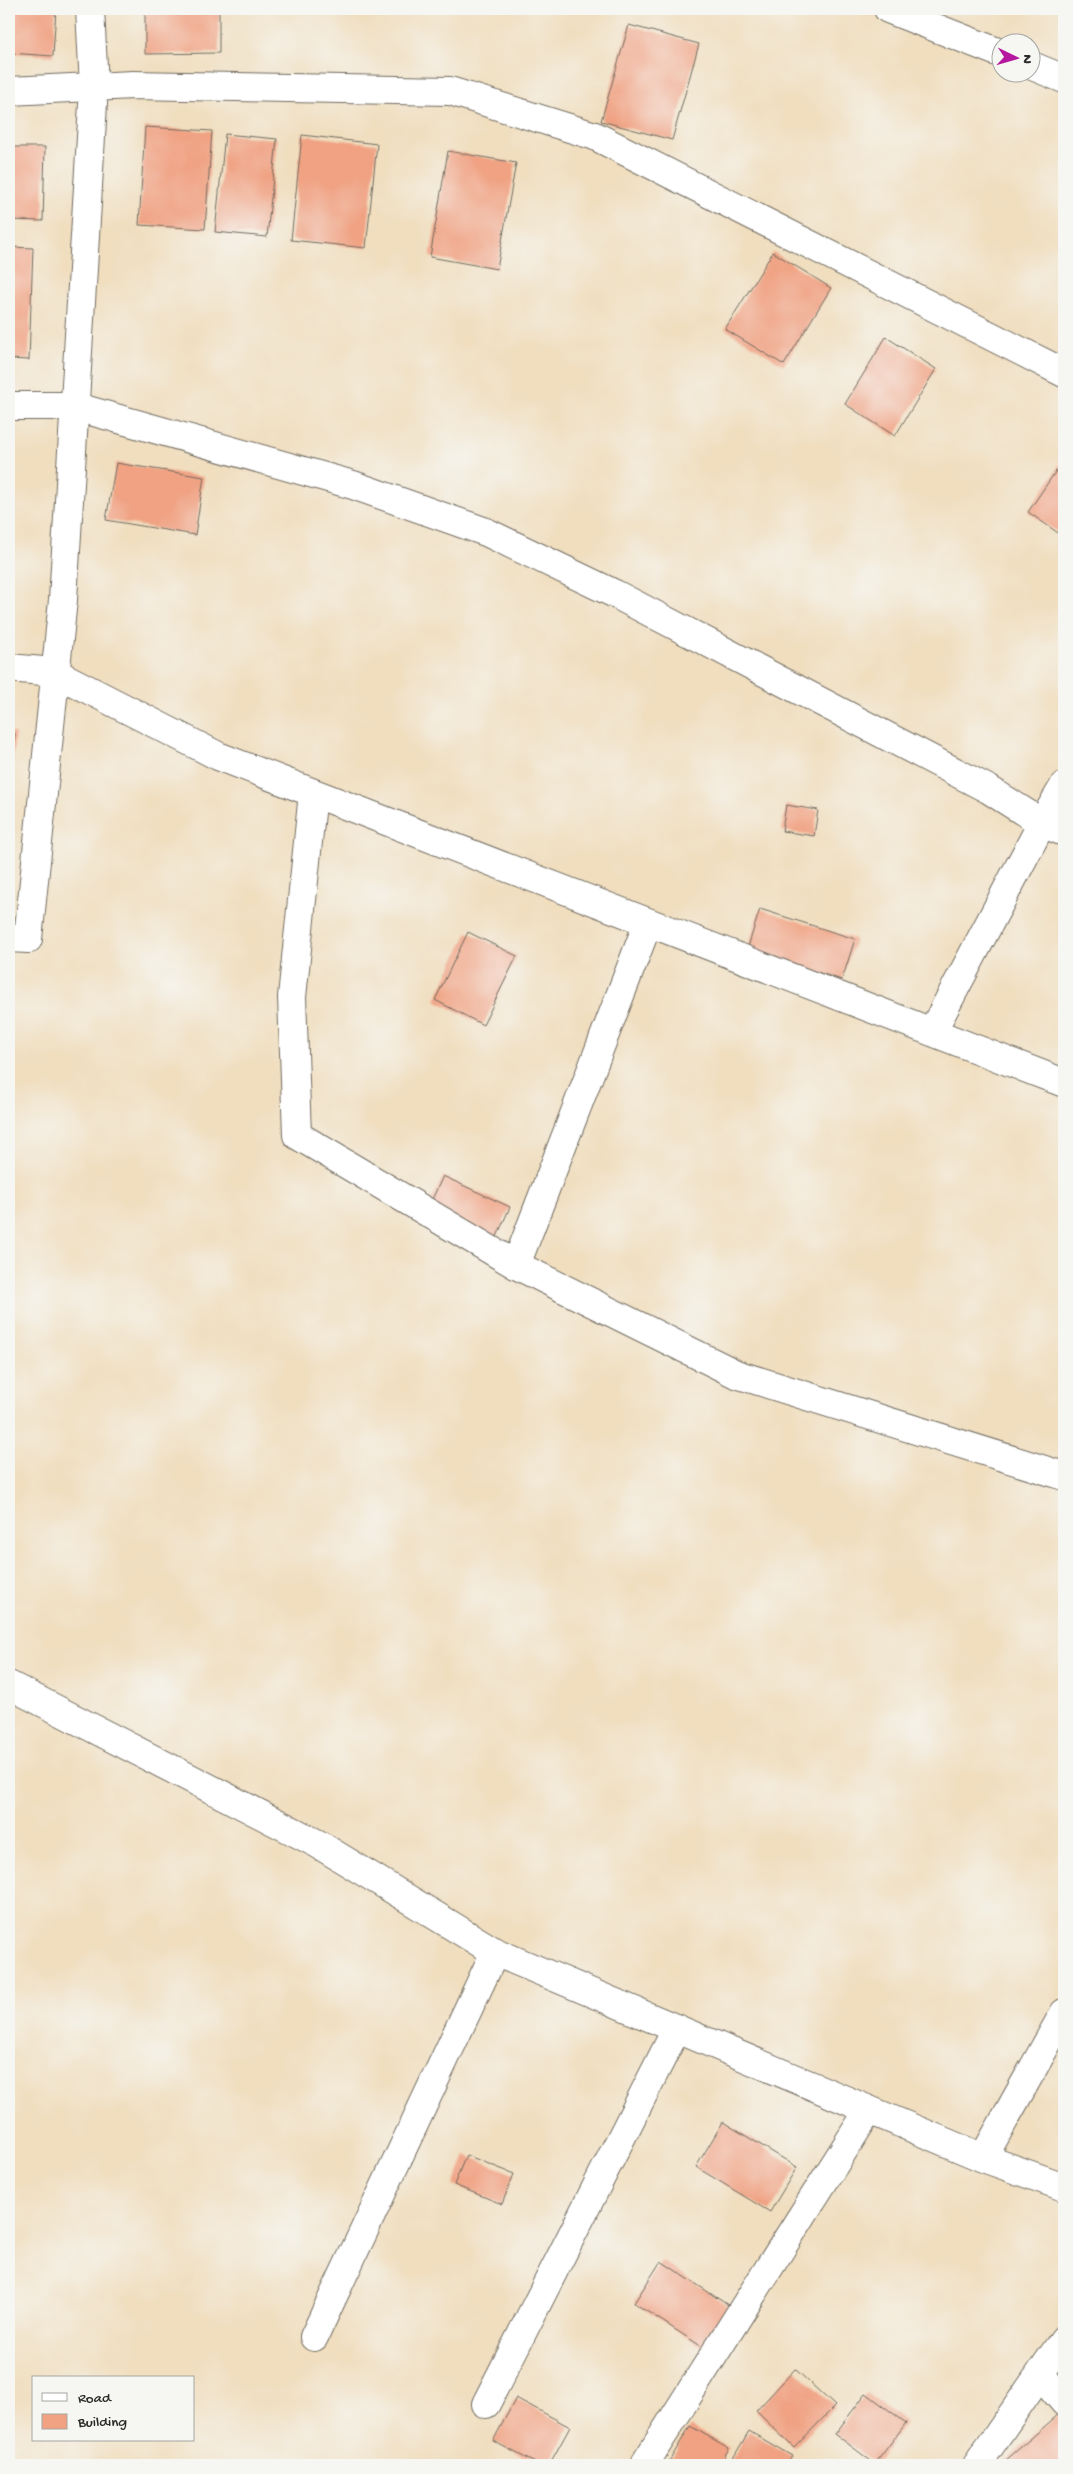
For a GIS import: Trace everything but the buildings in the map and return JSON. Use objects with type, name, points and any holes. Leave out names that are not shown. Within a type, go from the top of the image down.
[{"type":"street","points":[[9,938],[28,939],[54,672],[63,600],[73,406],[94,87],[90,9]]},
{"type":"street","points":[[888,9],[990,50]]},
{"type":"street","points":[[1040,70],[1064,79]]},
{"type":"street","points":[[9,91],[143,85],[450,91],[594,136],[1064,373]]},
{"type":"street","points":[[9,406],[73,406],[353,485],[486,532],[615,594],[988,789],[1053,828]]},
{"type":"street","points":[[9,668],[54,672],[218,756],[1064,1084]]},
{"type":"street","points":[[932,1032],[1053,828],[1064,786]]},
{"type":"street","points":[[313,793],[292,997],[297,1135],[516,1265],[736,1374],[1064,1476]]},
{"type":"street","points":[[516,1265],[648,922]]},
{"type":"street","points":[[9,1685],[318,1844],[495,1952],[983,2158],[1064,2186]]},
{"type":"street","points":[[314,2337],[495,1952]]},
{"type":"street","points":[[983,2158],[1064,2013]]},
{"type":"street","points":[[486,2404],[676,2028]]},
{"type":"street","points":[[644,2465],[869,2110]]},
{"type":"street","points":[[978,2465],[1064,2339]]},
{"type":"street","points":[[1041,2375],[1064,2402]]}]
